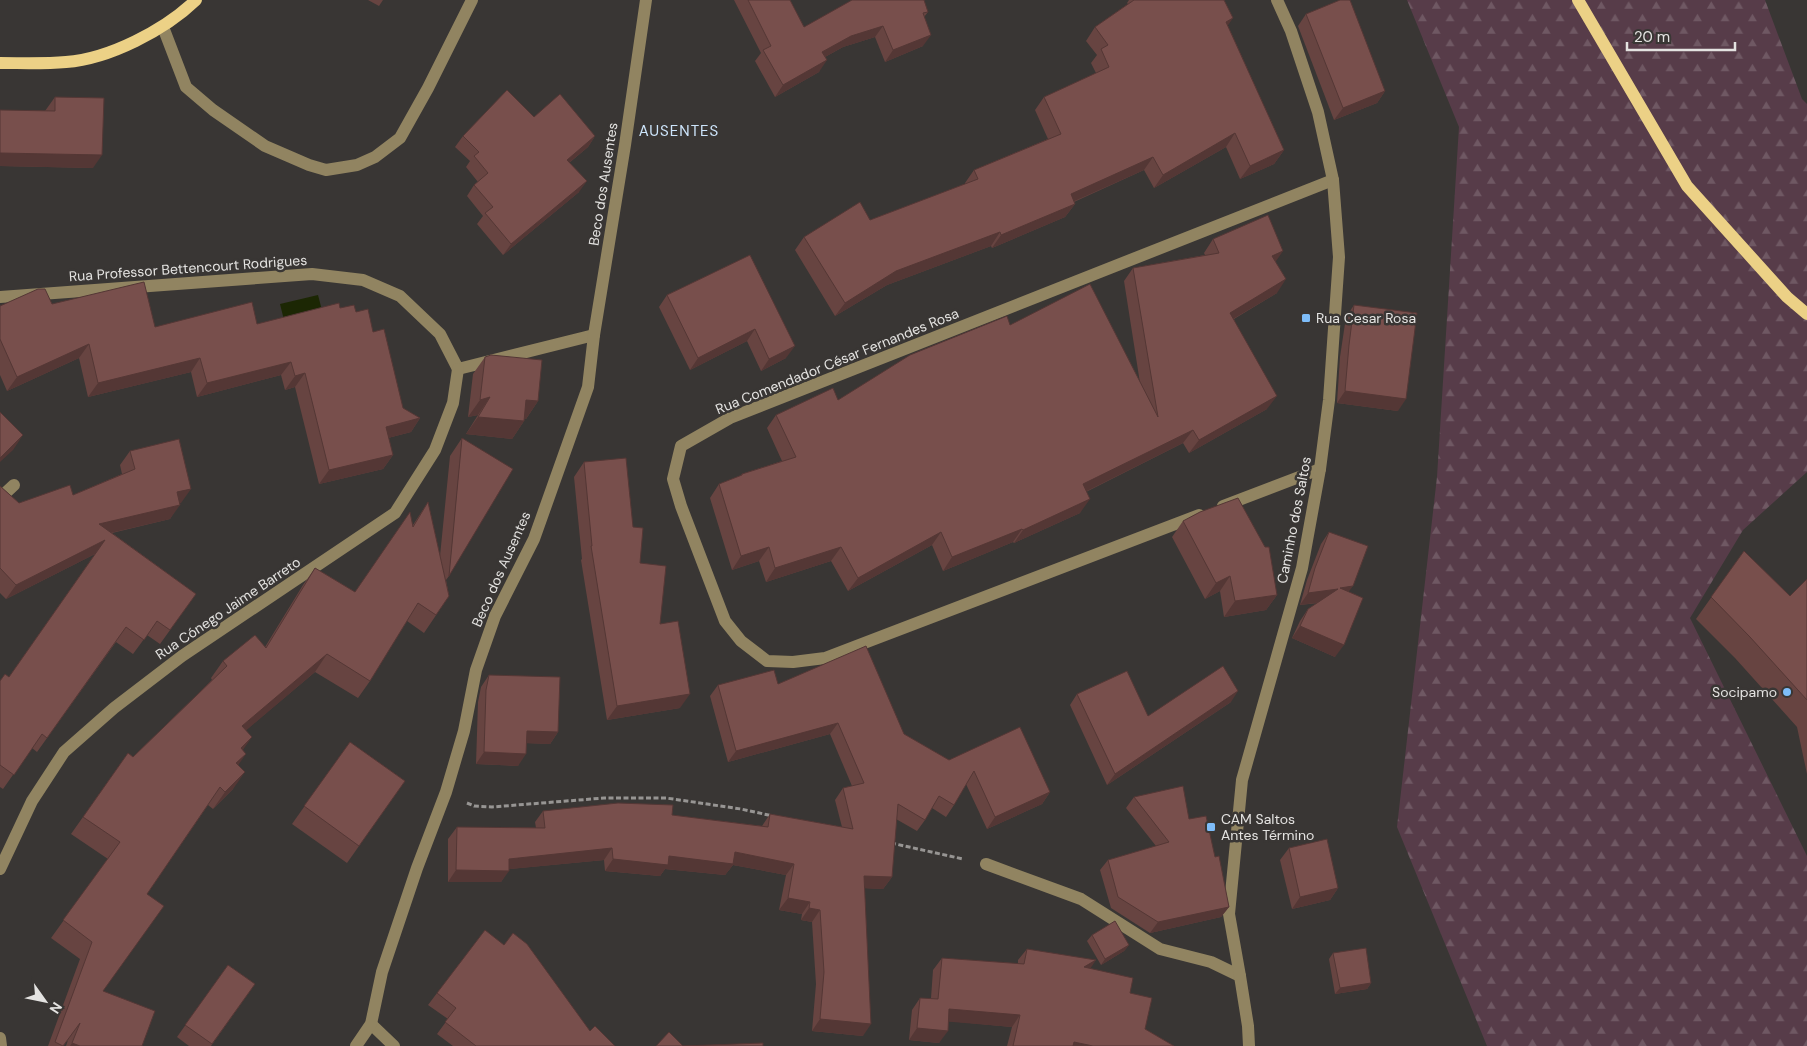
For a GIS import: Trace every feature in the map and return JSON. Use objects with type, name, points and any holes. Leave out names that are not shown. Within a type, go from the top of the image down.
[{"type":"main road","points":[[0,63],[67,62],[106,54],[163,27],[196,0]]},
{"type":"main road","points":[[1578,0],[1687,186],[1786,297],[1807,314]]},
{"type":"street","points":[[163,27],[186,87],[199,99],[265,146],[326,170],[357,166],[375,157],[400,138],[428,88],[472,0]]},
{"type":"street","name":"Beco dos Ausentes","points":[[371,1024],[382,972],[417,868],[446,792],[464,731],[476,670],[495,616],[534,539],[588,387],[594,335],[646,0]]},
{"type":"street","name":"Caminho dos Saltos","points":[[1249,1046],[1248,1026],[1229,914],[1242,780],[1302,568],[1320,469],[1329,400],[1339,257],[1333,180],[1318,112],[1291,31],[1277,0]]},
{"type":"street","name":"Rua Comendador César Fernandes Rosa","points":[[1320,469],[824,658],[793,662],[766,661],[741,642],[725,622],[673,480],[681,446],[730,418],[1333,180]]},
{"type":"street","name":"Rua Professor Bettencourt Rodrigues","points":[[0,297],[312,274],[363,280],[400,296],[440,334],[458,369]]},
{"type":"street","points":[[458,369],[594,335]]},
{"type":"street","name":"Rua Cónego Jaime Barreto","points":[[0,869],[32,801],[64,752],[114,708],[182,656],[395,513],[435,450],[453,403],[458,369]]},
{"type":"street","points":[[0,498],[14,485]]},
{"type":"street","points":[[986,864],[1081,899],[1160,949],[1211,962],[1240,976]]},
{"type":"street","points":[[356,1046],[371,1024],[394,1046]]},
{"type":"street","points":[[0,1038],[1,1046]]},
{"type":"path","points":[[446,792],[474,806],[492,807],[604,798],[666,798],[741,809],[778,817]]},
{"type":"path","points":[[887,842],[986,864]]},
{"type":"green space","points":[[1407,0],[1765,0],[1802,99],[1807,104],[1807,472],[1743,530],[1690,618],[1807,856],[1807,1046],[1487,1046],[1397,827],[1437,477],[1459,127]]},
{"type":"shaded area","points":[[318,295],[324,318],[286,328],[280,304]]},
{"type":"building","points":[[748,0],[790,0],[804,27],[852,0],[924,0],[928,12],[923,13],[931,35],[893,50],[883,26],[851,36],[822,52],[827,60],[783,85],[763,50],[771,46]]},
{"type":"building","points":[[1134,0],[1224,0],[1233,18],[1226,22],[1284,150],[1250,166],[1235,133],[1163,175],[1153,157],[1071,194],[1075,204],[1001,235],[1000,232],[896,271],[845,303],[804,237],[860,202],[870,220],[978,179],[974,170],[1061,134],[1044,97],[1109,67],[1101,49],[1108,45],[1095,27]]},
{"type":"building","points":[[1340,0],[1350,0],[1385,91],[1343,108],[1306,14]]},
{"type":"building","points":[[507,90],[534,117],[560,94],[595,136],[567,160],[587,181],[511,244],[485,213],[493,207],[474,185],[488,173],[474,156],[479,152],[463,136]]},
{"type":"building","points":[[55,97],[104,98],[102,155],[0,153],[0,110],[55,111]]},
{"type":"building","points":[[1268,215],[1283,251],[1272,256],[1286,279],[1230,313],[1277,396],[1199,440],[1193,430],[1083,484],[1090,499],[1023,530],[952,557],[941,532],[858,578],[841,547],[775,568],[769,547],[741,556],[719,484],[742,474],[796,457],[776,415],[833,388],[838,400],[910,355],[1007,316],[1010,325],[1090,284],[1158,417],[1133,268],[1219,253],[1213,239]]},
{"type":"building","points":[[750,255],[795,346],[769,359],[755,329],[698,358],[667,295]]},
{"type":"building","points":[[144,282],[155,327],[252,302],[257,324],[339,303],[340,308],[354,305],[356,312],[368,309],[373,332],[384,329],[403,408],[420,418],[386,427],[393,455],[329,470],[305,373],[295,376],[291,362],[207,383],[200,358],[98,383],[89,344],[17,377],[0,339],[0,306],[38,289],[45,289],[52,304]]},
{"type":"building","points":[[1354,305],[1417,313],[1406,399],[1345,391]]},
{"type":"building","points":[[491,355],[542,360],[538,401],[526,400],[524,421],[478,417],[490,397],[480,400],[485,357]]},
{"type":"building","points":[[0,412],[23,435],[0,458]]},
{"type":"building","points":[[462,438],[513,469],[449,576]]},
{"type":"building","points":[[179,439],[191,489],[177,492],[180,505],[99,524],[196,594],[170,630],[157,621],[144,640],[126,627],[47,738],[42,734],[14,775],[0,765],[0,681],[5,674],[9,677],[105,540],[16,585],[0,568],[0,486],[19,503],[70,485],[73,495],[135,469],[130,451]]},
{"type":"building","points":[[626,458],[633,527],[643,528],[640,563],[666,566],[660,624],[678,621],[690,694],[617,706],[591,546],[584,462]]},
{"type":"building","points":[[1238,498],[1265,547],[1269,547],[1277,595],[1235,601],[1230,576],[1216,583],[1183,521],[1200,512]]},
{"type":"building","points":[[428,502],[449,596],[436,615],[418,603],[370,681],[327,654],[242,726],[252,737],[241,748],[246,754],[236,763],[245,772],[225,792],[220,787],[147,894],[164,906],[103,991],[155,1011],[142,1046],[80,1046],[72,1043],[80,1023],[63,1046],[55,1042],[92,942],[63,920],[120,842],[83,817],[128,753],[133,757],[227,666],[223,661],[255,635],[266,648],[315,568],[355,592],[410,512],[413,527]]},
{"type":"building","points":[[1329,532],[1368,546],[1353,586],[1340,588],[1363,598],[1344,645],[1300,626],[1308,609],[1338,589],[1308,593],[1315,568]]},
{"type":"building","points":[[1744,551],[1790,596],[1807,579],[1807,700],[1711,597]]},
{"type":"building","points":[[866,646],[904,734],[949,760],[1020,727],[1050,792],[995,817],[974,771],[954,805],[939,796],[925,820],[898,804],[892,877],[864,876],[871,1024],[820,1019],[824,972],[820,910],[809,908],[810,902],[788,898],[794,864],[735,852],[733,864],[669,856],[668,865],[613,859],[612,848],[509,859],[509,871],[456,870],[457,827],[545,828],[543,811],[618,803],[673,805],[672,815],[768,827],[770,814],[853,829],[843,788],[864,783],[838,723],[736,751],[718,685],[774,670],[778,684]]},
{"type":"building","points":[[1223,666],[1238,691],[1115,774],[1077,694],[1127,671],[1148,716]]},
{"type":"building","points":[[489,675],[560,677],[558,732],[527,731],[526,754],[484,752],[486,690]]},
{"type":"building","points":[[350,742],[405,781],[359,846],[304,806]]},
{"type":"building","points":[[1183,786],[1189,819],[1206,816],[1215,857],[1219,856],[1229,907],[1158,922],[1118,897],[1108,860],[1169,842],[1134,797]]},
{"type":"building","points":[[1327,839],[1338,888],[1300,897],[1289,848]]},
{"type":"building","points":[[1115,921],[1129,945],[1105,959],[1092,935]]},
{"type":"building","points":[[485,930],[504,945],[513,933],[527,944],[590,1031],[595,1026],[615,1046],[476,1046],[445,1022],[456,1008],[437,993]]},
{"type":"building","points":[[1366,948],[1371,983],[1340,988],[1333,953]]},
{"type":"building","points":[[1027,949],[1096,960],[1084,967],[1133,978],[1130,993],[1152,998],[1145,1029],[1174,1046],[1093,1046],[1074,1042],[1073,1046],[1013,1046],[1020,1015],[949,1009],[948,1031],[917,1028],[920,998],[938,999],[942,958],[1024,964]]},
{"type":"building","points":[[228,965],[255,984],[212,1044],[185,1025]]},
{"type":"building","points":[[669,1032],[683,1046],[656,1046]]},
{"type":"building","points":[[763,1043],[763,1046],[683,1046]]},
{"type":"place","name":"Rua Cesar Rosa","points":[[1306,318]]},
{"type":"place","name":"Socipamo","points":[[1787,692]]},
{"type":"place","name":"CAM Saltos Antes Término","points":[[1211,827]]},
{"type":"district","name":"AUSENTES","points":[[679,131]]}]
